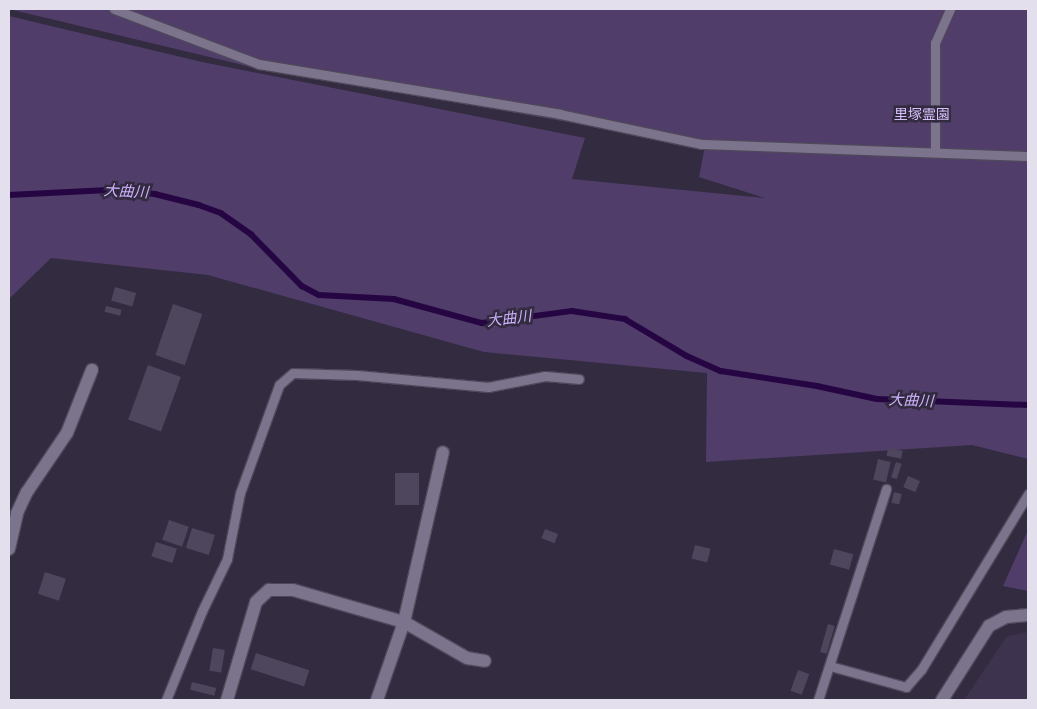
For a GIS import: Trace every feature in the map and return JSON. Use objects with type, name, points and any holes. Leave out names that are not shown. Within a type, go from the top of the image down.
[{"type":"street","points":[[9,549],[17,513],[27,492],[67,433],[92,370]]},
{"type":"street","points":[[377,700],[404,622],[444,452]]},
{"type":"street","points":[[227,700],[256,602],[269,590],[293,590],[404,622],[467,658],[485,661]]},
{"type":"street","points":[[942,700],[989,626],[1006,616],[1028,616]]},
{"type":"lane","points":[[114,9],[259,64],[560,114],[701,144],[1028,156]]},
{"type":"lane","points":[[935,152],[936,43],[950,9]]},
{"type":"lane","points":[[166,700],[202,611],[227,559],[240,493],[279,384],[292,373],[357,375],[488,387],[546,376],[579,379]]},
{"type":"lane","points":[[818,700],[865,547],[886,489]]},
{"type":"lane","points":[[830,666],[906,686],[921,670],[1028,494]]},
{"type":"shaded area","points":[[1028,632],[1028,700],[964,700],[1007,636]]},
{"type":"green space","name":"里塚霊園","points":[[9,9],[1028,9],[1028,459],[972,445],[706,462],[707,373],[484,352],[208,275],[51,258],[9,299],[9,16],[202,62],[585,138],[572,179],[765,198],[699,177],[705,146],[247,66]]},
{"type":"green space","points":[[1028,530],[1028,591],[1003,586]]},
{"type":"building","points":[[115,287],[136,293],[132,307],[111,300]]},
{"type":"building","points":[[173,304],[202,314],[185,365],[155,355]]},
{"type":"building","points":[[106,306],[122,310],[120,316],[105,312]]},
{"type":"building","points":[[148,365],[181,377],[161,431],[128,420]]},
{"type":"building","points":[[888,448],[903,451],[901,459],[886,456]]},
{"type":"building","points":[[878,459],[891,462],[886,482],[873,479]]},
{"type":"building","points":[[896,462],[902,464],[897,479],[891,477]]},
{"type":"building","points":[[395,473],[419,473],[419,505],[395,505]]},
{"type":"building","points":[[908,476],[920,481],[915,492],[903,487]]},
{"type":"building","points":[[894,492],[902,494],[899,505],[891,503]]},
{"type":"building","points":[[169,520],[189,527],[182,547],[162,540]]},
{"type":"building","points":[[192,528],[215,535],[209,555],[186,548]]},
{"type":"building","points":[[545,529],[558,534],[554,543],[541,538]]},
{"type":"building","points":[[156,542],[177,549],[172,563],[151,556]]},
{"type":"building","points":[[695,545],[711,549],[707,562],[692,559]]},
{"type":"building","points":[[834,549],[853,554],[849,570],[830,564]]},
{"type":"building","points":[[45,572],[66,579],[59,601],[38,594]]},
{"type":"building","points":[[828,624],[835,626],[827,654],[820,652]]},
{"type":"building","points":[[213,648],[225,650],[221,673],[209,671]]},
{"type":"building","points":[[256,653],[309,670],[304,686],[251,669]]},
{"type":"building","points":[[798,670],[809,674],[802,695],[790,691]]},
{"type":"building","points":[[192,682],[216,688],[214,696],[190,690]]},
{"type":"waterway","name":"大曲川","points":[[9,195],[108,190],[155,194],[199,205],[221,213],[251,234],[302,286],[319,295],[394,299],[482,323],[572,311],[625,319],[687,356],[721,371],[817,386],[877,399],[1028,405]]}]
